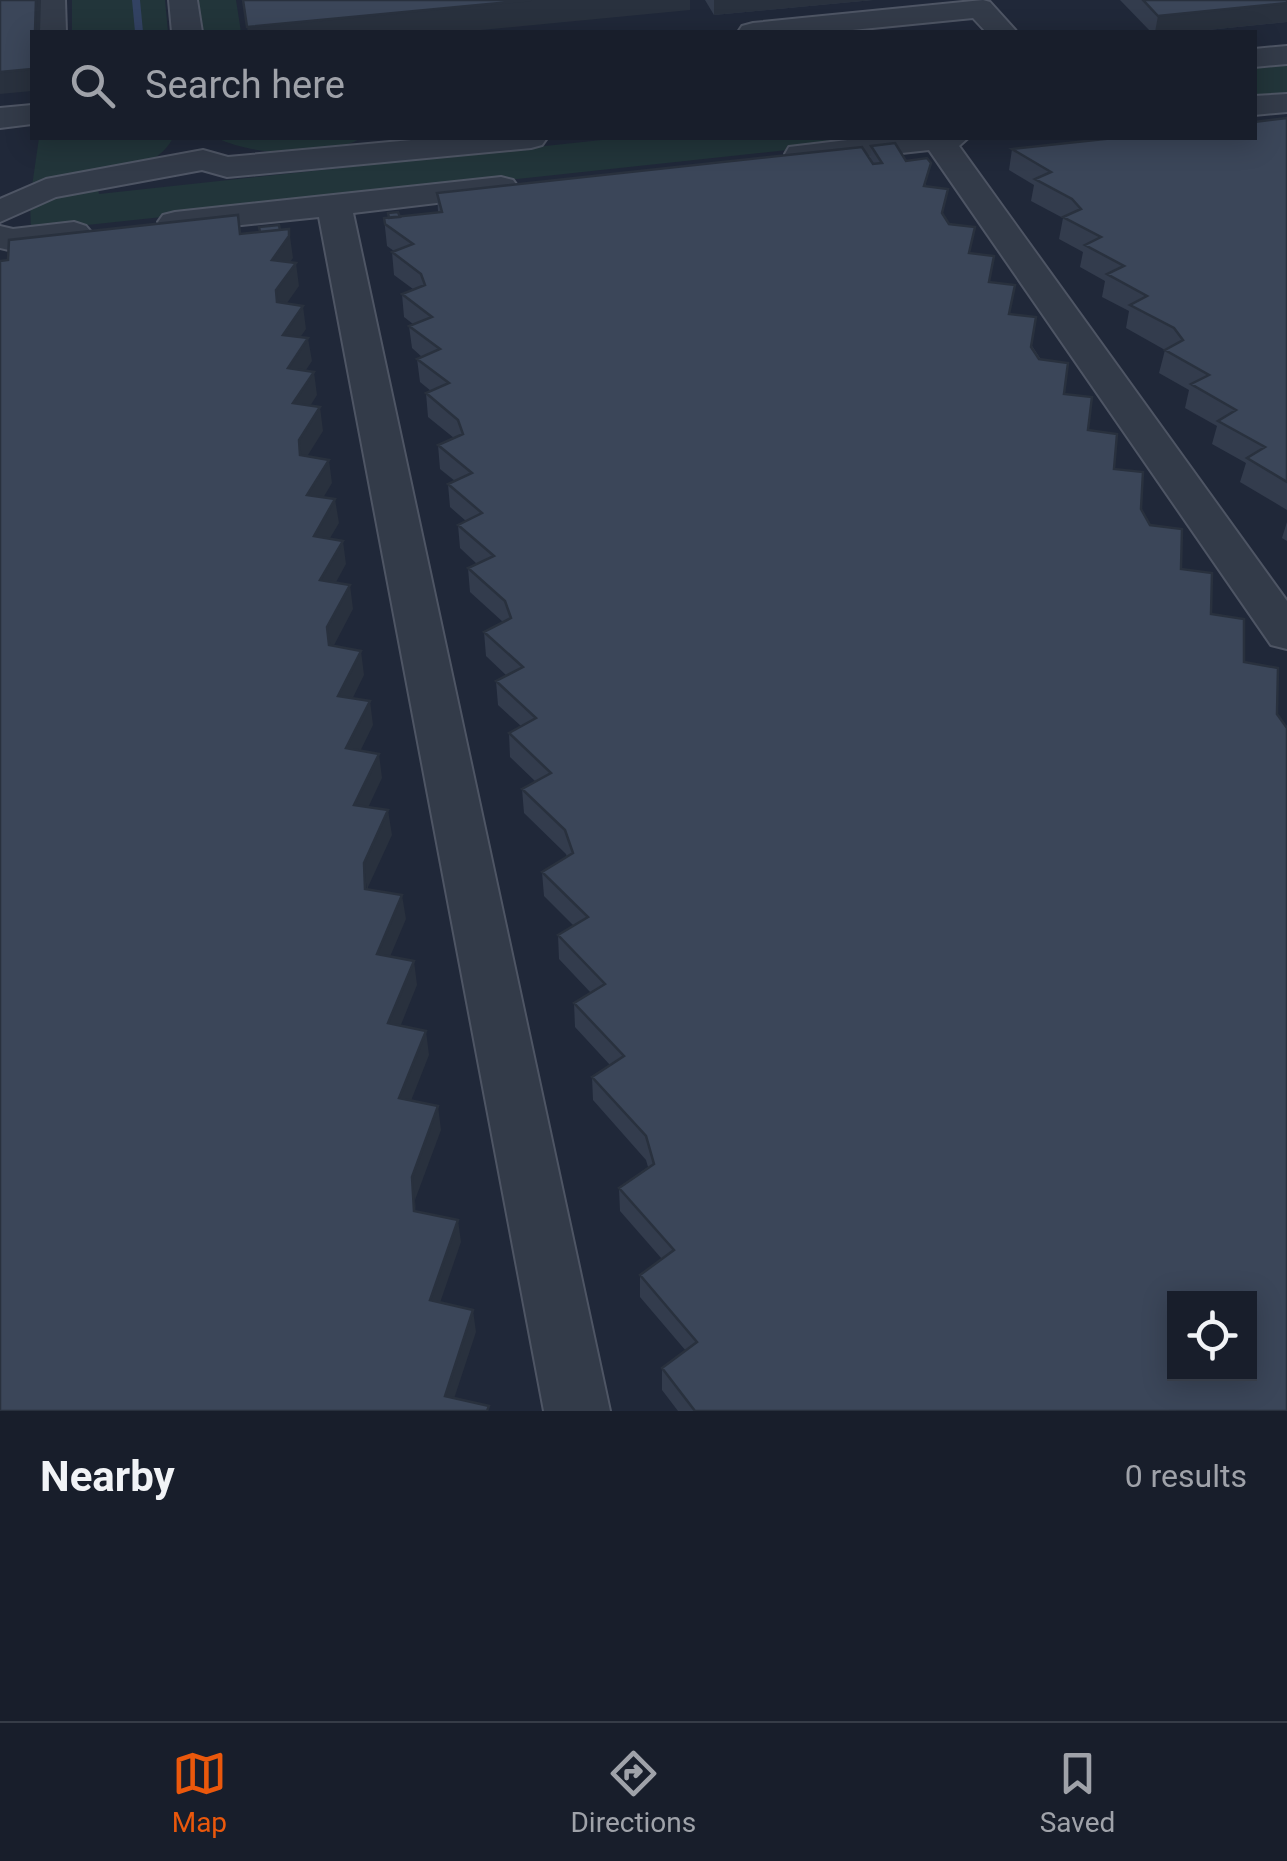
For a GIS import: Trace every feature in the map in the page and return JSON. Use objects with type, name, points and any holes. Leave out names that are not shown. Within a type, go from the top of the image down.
[{"type":"street","points":[[51,0],[51,30]]},
{"type":"street","points":[[183,0],[187,30]]},
{"type":"street","points":[[772,30],[980,8],[1000,30]]},
{"type":"street","points":[[1257,58],[1287,55]]},
{"type":"street","points":[[1257,106],[1287,102]]},
{"type":"street","points":[[0,118],[30,115]]},
{"type":"street","points":[[0,212],[46,189],[202,149],[227,167],[390,145],[491,140]]},
{"type":"street","points":[[762,158],[926,140]]},
{"type":"street","points":[[945,140],[1287,634]]},
{"type":"street","points":[[146,226],[529,184]]},
{"type":"street","points":[[334,205],[577,1411]]},
{"type":"street","points":[[0,237],[13,240],[108,230]]},
{"type":"green space","points":[[72,0],[165,0],[168,30],[72,30]]},
{"type":"green space","points":[[198,0],[236,0],[241,30],[202,30]]},
{"type":"green space","points":[[1287,63],[1287,96],[1257,99],[1257,67]]},
{"type":"green space","points":[[39,140],[172,140],[149,161],[95,175],[99,194],[601,140],[880,140],[31,231],[30,200]]},
{"type":"green space","points":[[222,140],[357,140],[329,150],[289,153]]},
{"type":"building","points":[[0,0],[36,0],[35,30],[30,30],[30,69],[0,72]]},
{"type":"building","points":[[243,0],[531,0],[247,27]]},
{"type":"building","points":[[1143,0],[1287,0],[1287,3],[1158,16]]},
{"type":"building","points":[[1287,118],[1287,482],[1247,458],[1265,447],[1218,421],[1236,410],[1191,384],[1209,375],[1165,350],[1183,340],[1174,328],[1130,305],[1147,296],[1107,274],[1124,266],[1085,245],[1101,237],[1063,217],[1081,209],[1072,199],[1035,179],[1051,172],[1012,149],[1095,140],[1257,140],[1257,122]]},
{"type":"building","points":[[895,143],[906,161],[927,158],[931,163],[924,186],[948,189],[942,213],[949,224],[975,227],[969,253],[994,256],[989,282],[1015,285],[1009,314],[1036,317],[1031,347],[1039,359],[1068,363],[1064,394],[1092,397],[1088,430],[1117,434],[1114,469],[1143,472],[1141,509],[1150,525],[1182,529],[1181,569],[1212,573],[1211,614],[1244,619],[1244,662],[1278,668],[1277,714],[1287,728],[1287,1411],[695,1411],[662,1368],[697,1342],[640,1275],[674,1250],[619,1188],[654,1164],[646,1136],[592,1077],[624,1056],[574,1003],[605,984],[558,935],[588,917],[542,872],[573,853],[565,830],[522,789],[551,773],[509,733],[536,718],[496,681],[523,667],[484,632],[511,618],[505,601],[468,568],[494,556],[458,525],[482,513],[448,484],[472,473],[438,445],[463,434],[458,420],[426,393],[449,383],[417,359],[440,349],[409,326],[432,317],[402,294],[425,285],[421,274],[392,252],[413,244],[385,224],[384,218],[442,212],[437,193],[862,147],[873,164],[882,163],[871,146]]},
{"type":"building","points":[[238,215],[240,234],[289,229],[289,236],[272,260],[296,263],[276,290],[277,302],[303,306],[283,335],[308,338],[288,368],[314,372],[293,403],[320,407],[299,440],[300,455],[329,460],[307,495],[335,499],[314,536],[343,541],[320,580],[350,585],[327,627],[329,645],[361,651],[338,696],[370,701],[346,748],[379,754],[354,805],[388,810],[364,863],[365,889],[402,895],[377,954],[414,961],[388,1023],[426,1031],[399,1098],[438,1106],[412,1177],[414,1211],[458,1220],[430,1300],[473,1310],[445,1396],[489,1406],[487,1411],[0,1411],[0,261],[8,260],[9,240]]},
{"type":"building","points":[[279,225],[280,230],[260,232],[259,227]]},
{"type":"waterway","points":[[136,0],[139,30]]}]
